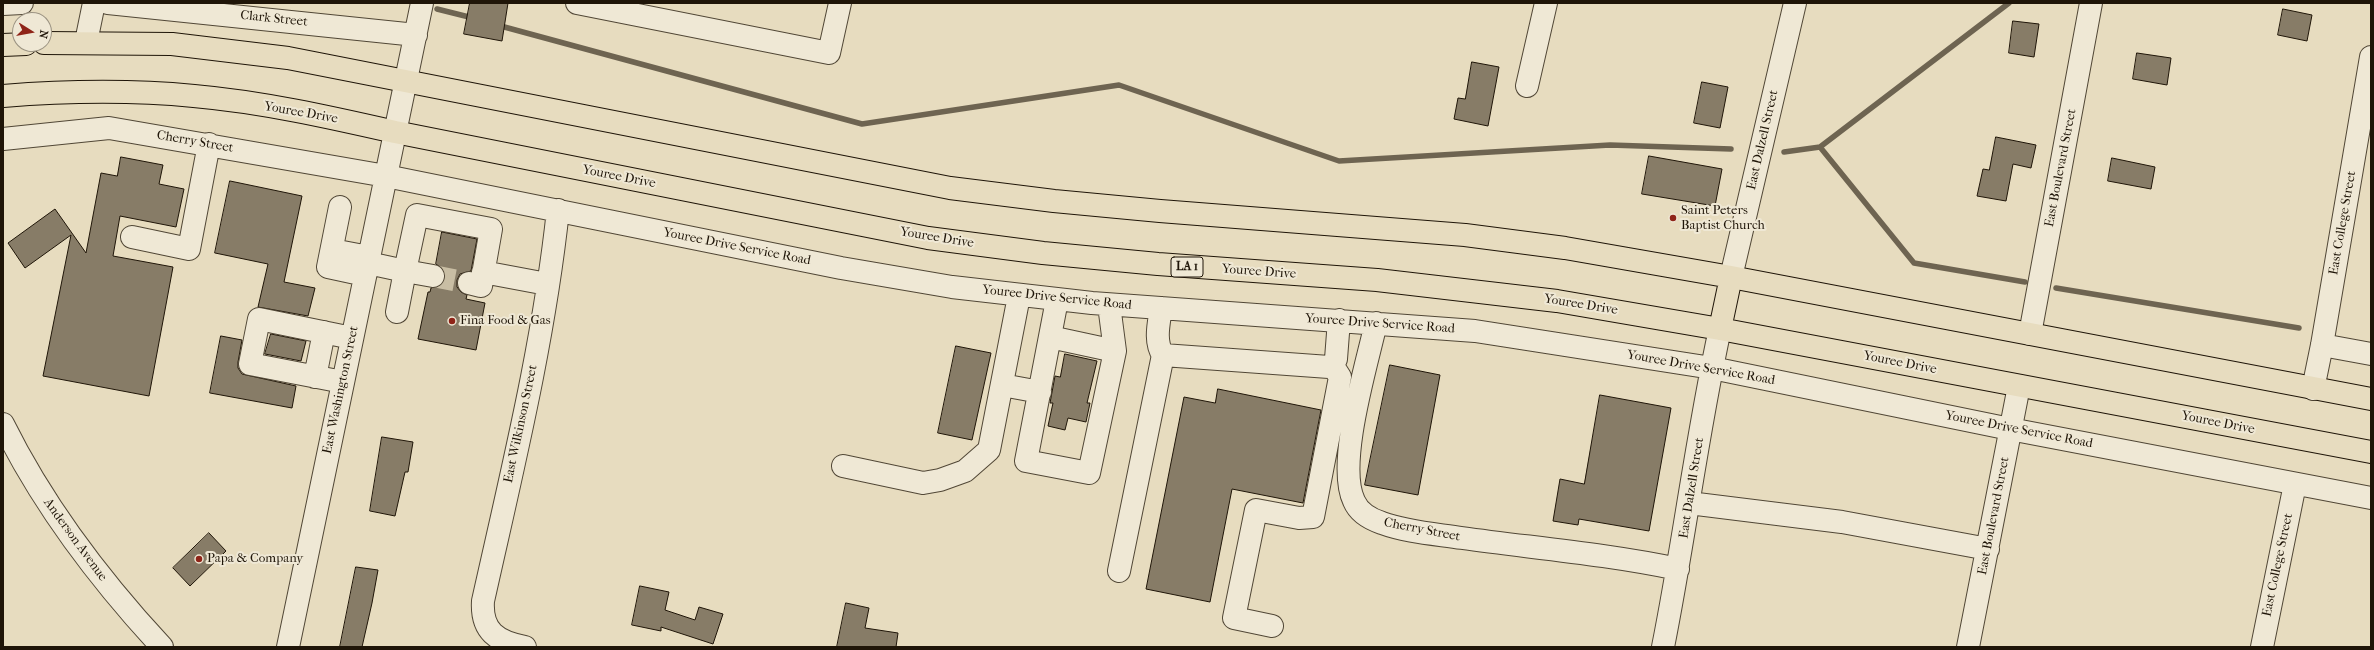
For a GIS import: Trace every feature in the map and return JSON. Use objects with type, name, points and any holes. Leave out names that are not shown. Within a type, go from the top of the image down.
[{"type":"main road","points":[[52,43],[172,44],[288,58],[950,188],[1054,201],[1160,211],[1357,225],[1465,235],[1565,248],[1731,277],[2371,399]]},
{"type":"main road","name":"Youree Drive","points":[[3,96],[138,92],[195,96],[326,116],[395,132],[928,238],[1043,253],[1158,264],[1377,280],[1478,290],[1557,301],[1720,329],[2371,452]]},
{"type":"main road","points":[[1720,329],[1731,277]]},
{"type":"street","points":[[3,4],[22,3]]},
{"type":"street","points":[[86,42],[94,3]]},
{"type":"street","name":"Clark Street","points":[[108,3],[416,35]]},
{"type":"street","points":[[406,81],[422,3]]},
{"type":"street","points":[[577,3],[605,6],[829,53],[840,3]]},
{"type":"street","points":[[1527,86],[1546,3]]},
{"type":"street","name":"East Dalzell Street","points":[[1731,277],[1795,3]]},
{"type":"street","name":"East Boulevard Street","points":[[2030,334],[2040,290],[2091,3]]},
{"type":"street","name":"East College Street","points":[[2313,389],[2371,57]]},
{"type":"street","name":"East Washington Street","points":[[288,647],[406,81]]},
{"type":"street","name":"Cherry Street","points":[[3,139],[109,128],[386,176]]},
{"type":"street","points":[[132,237],[189,249],[208,144]]},
{"type":"street","name":"Youree Drive Service Road","points":[[386,176],[841,268],[1019,296],[1109,305],[1339,320],[1475,331],[1712,368],[2010,429],[2371,498]]},
{"type":"street","points":[[462,224],[468,192]]},
{"type":"street","points":[[340,207],[330,259],[433,276]]},
{"type":"street","name":"East Wilkinson Street","points":[[525,647],[501,641],[493,634],[482,616],[483,600],[530,388],[548,284],[558,210]]},
{"type":"street","points":[[397,312],[417,215],[491,229],[476,278],[548,284]]},
{"type":"street","points":[[843,466],[923,482],[940,480],[964,471],[989,450],[1019,296]]},
{"type":"street","points":[[1057,300],[1026,461],[1089,473],[1115,351],[1109,305]]},
{"type":"street","points":[[1118,572],[1163,355],[1158,348],[1161,308]]},
{"type":"street","points":[[343,382],[250,364],[259,319],[352,338]]},
{"type":"street","points":[[1333,366],[1336,359],[1339,320]]},
{"type":"street","name":"Cherry Street","points":[[1376,323],[1352,433],[1349,458],[1349,486],[1354,502],[1369,518],[1384,524],[1420,531],[1631,559],[1678,569]]},
{"type":"street","name":"East Dalzell Street","points":[[1662,647],[1678,569],[1720,329]]},
{"type":"street","points":[[315,377],[324,332]]},
{"type":"street","points":[[1050,337],[1115,351]]},
{"type":"street","points":[[2322,344],[2371,354]]},
{"type":"street","points":[[1163,355],[1333,366]]},
{"type":"street","points":[[1272,626],[1234,618],[1256,510],[1294,517],[1313,517],[1340,377],[1333,366]]},
{"type":"street","points":[[1002,385],[1040,392]]},
{"type":"street","name":"East Boulevard Street","points":[[1968,647],[2019,386]]},
{"type":"street","name":"Anderson Avenue","points":[[3,424],[17,453],[53,513],[72,541],[131,614],[162,647]]},
{"type":"street","name":"East College Street","points":[[2262,647],[2295,484]]},
{"type":"street","points":[[1689,503],[1842,522],[1988,549]]},
{"type":"building","points":[[470,3],[508,3],[502,41],[464,34]]},
{"type":"building","points":[[2283,9],[2312,15],[2307,41],[2278,35]]},
{"type":"building","points":[[2013,21],[2039,24],[2034,57],[2009,53]]},
{"type":"building","points":[[2137,53],[2171,58],[2167,85],[2133,79]]},
{"type":"building","points":[[1472,62],[1499,67],[1488,126],[1454,119],[1458,98],[1465,99]]},
{"type":"building","points":[[1702,82],[1728,87],[1720,128],[1694,123]]},
{"type":"building","points":[[1996,137],[2036,145],[2031,168],[2013,164],[2006,201],[1977,196],[1983,169],[1989,170]]},
{"type":"building","points":[[1649,156],[1722,169],[1715,206],[1642,194]]},
{"type":"building","points":[[121,157],[163,165],[159,184],[184,189],[176,227],[120,216],[113,256],[173,267],[149,396],[43,376],[71,235],[25,268],[8,243],[55,209],[86,253],[101,173],[117,176]]},
{"type":"building","points":[[2112,158],[2155,167],[2151,189],[2108,181]]},
{"type":"building","points":[[230,181],[302,196],[284,282],[315,288],[308,316],[258,307],[268,264],[215,253]]},
{"type":"building","name":"Fina Food & Gas","points":[[442,232],[477,239],[471,271],[460,274],[457,280],[457,287],[461,292],[467,295],[466,299],[485,303],[476,350],[418,339],[428,292],[430,292],[431,288],[442,284],[445,279],[445,271],[436,264]]},
{"type":"building","points":[[271,334],[306,341],[301,361],[265,354]]},
{"type":"building","points":[[221,336],[242,340],[238,368],[242,374],[296,386],[292,408],[210,393]]},
{"type":"building","points":[[956,346],[991,353],[972,440],[938,433]]},
{"type":"building","points":[[1065,354],[1097,361],[1087,403],[1090,403],[1086,422],[1068,418],[1065,430],[1048,426],[1053,403],[1050,403],[1055,376],[1060,377]]},
{"type":"building","points":[[1390,365],[1440,375],[1418,495],[1365,485]]},
{"type":"building","points":[[1218,389],[1321,410],[1303,503],[1232,489],[1210,602],[1146,589],[1184,397],[1215,403]]},
{"type":"building","points":[[1600,395],[1671,408],[1649,531],[1579,519],[1578,525],[1553,521],[1560,479],[1584,484]]},
{"type":"building","points":[[382,437],[413,442],[408,472],[405,472],[395,516],[370,511]]},
{"type":"building","name":"Papa & Company","points":[[209,533],[226,551],[190,586],[173,568]]},
{"type":"building","points":[[356,567],[378,570],[372,603],[362,647],[340,647]]},
{"type":"building","points":[[640,586],[669,592],[665,610],[695,620],[699,607],[723,614],[713,644],[661,627],[661,631],[632,625]]},
{"type":"building","points":[[846,603],[869,608],[865,628],[898,633],[896,647],[837,647]]},
{"type":"waterway","points":[[1784,152],[1820,147],[2009,3]]},
{"type":"waterway","points":[[437,9],[473,18]]},
{"type":"waterway","points":[[497,25],[862,124],[1119,85],[1339,161],[1610,145],[1731,149]]},
{"type":"waterway","points":[[1820,147],[1914,263],[2025,282]]},
{"type":"waterway","points":[[2056,288],[2299,328]]},
{"type":"tunnel","points":[[433,276],[469,283]]},
{"type":"place","name":"Saint Peters Baptist Church","points":[[1673,218]]},
{"type":"place","name":"Fina Food & Gas","points":[[452,321]]},
{"type":"place","name":"Papa & Company","points":[[199,559]]}]
